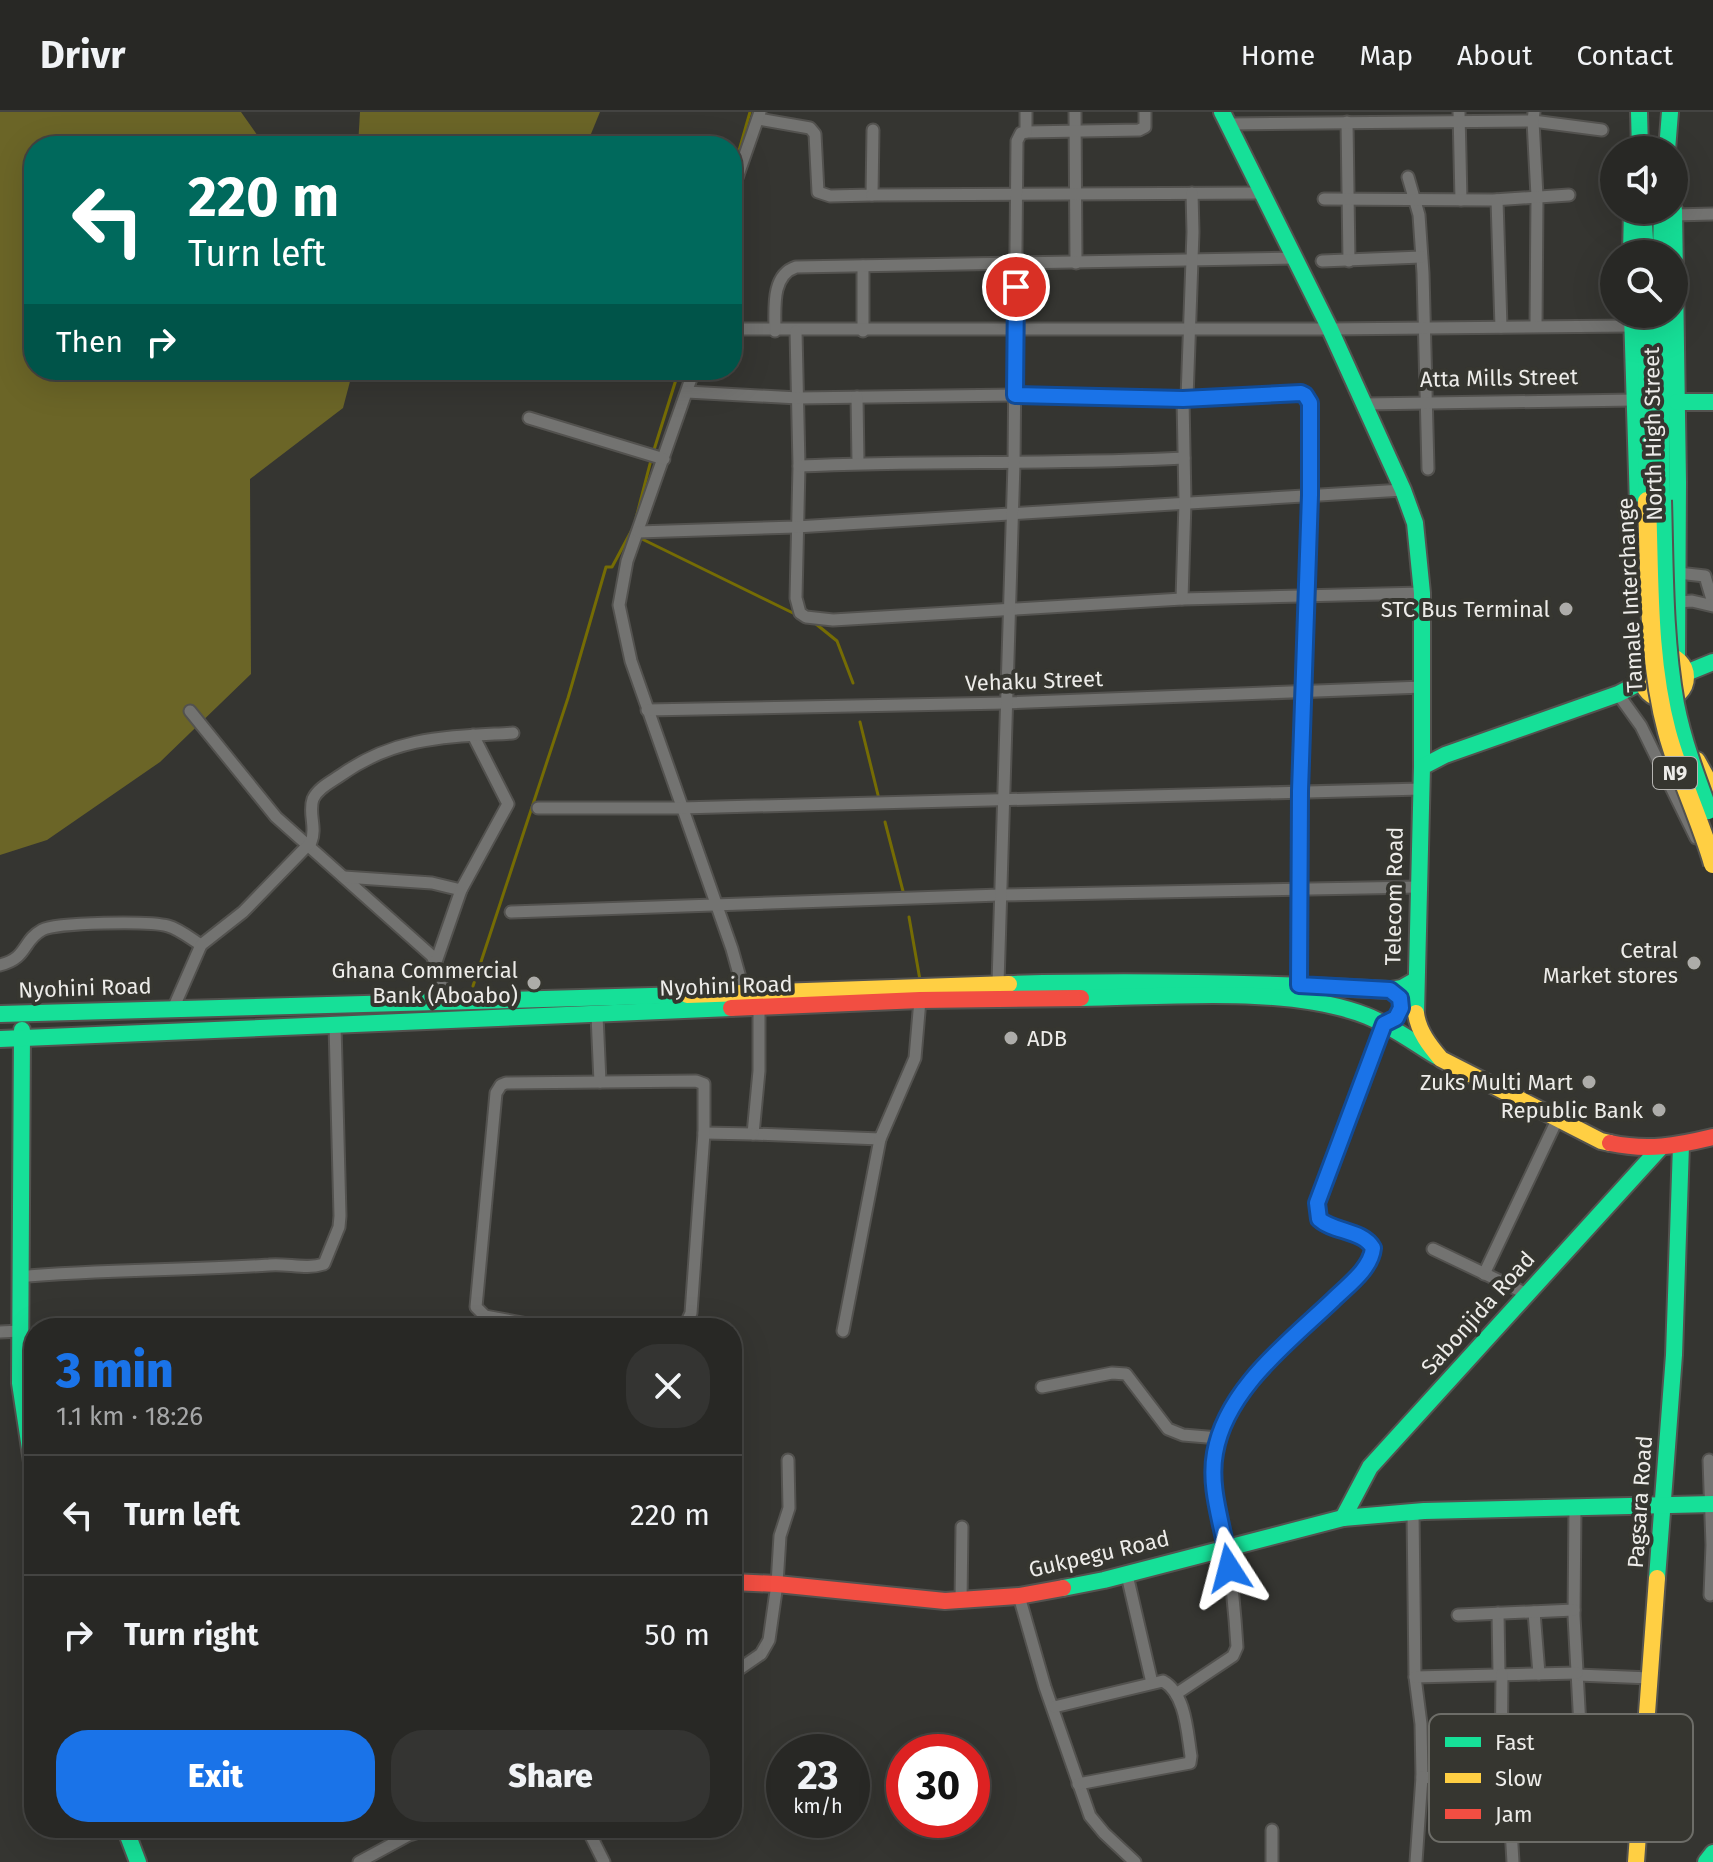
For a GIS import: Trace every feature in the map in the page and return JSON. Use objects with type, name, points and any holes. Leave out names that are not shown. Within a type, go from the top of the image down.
[{"type":"main road","name":"Telecom Road","points":[[1225,118],[1330,329],[1415,523],[1422,593],[1422,767],[1416,980],[1417,1021],[1422,1034],[1441,1059],[1601,1141],[1620,1147],[1660,1148],[1713,1137]]},
{"type":"main road","name":"North High Street","points":[[1670,224],[1681,665]]},
{"type":"main road","name":"North High Street","points":[[1637,328],[1634,400],[1647,680]]},
{"type":"main road","name":"Tamale Interchange","points":[[1638,328],[1675,704],[1693,770],[1713,825]]},
{"type":"main road","name":"Tamale Interchange","points":[[1661,328],[1653,647],[1662,711],[1676,767],[1713,865]]},
{"type":"main road","points":[[1677,402],[1713,402]]},
{"type":"main road","points":[[1422,767],[1445,755],[1618,694],[1647,680],[1659,655],[1681,665],[1713,662]]},
{"type":"main road","points":[[1647,680],[1666,699],[1679,693],[1686,680],[1681,665]]},
{"type":"main road","name":"N9","points":[[1647,680],[1677,777],[1713,845]]},
{"type":"main road","points":[[1679,693],[1692,751],[1713,789]]},
{"type":"main road","name":"Nyohini Road","points":[[0,1014],[444,1003],[998,983],[1138,981],[1390,990],[1402,988],[1416,980]]},
{"type":"main road","name":"Nyohini Road","points":[[0,1039],[920,1000],[1268,997],[1335,1006],[1384,1024],[1441,1059]]},
{"type":"main road","points":[[21,1014],[19,1277],[24,1372]]},
{"type":"main road","name":"Pagsara Road","points":[[1647,1714],[1674,1355],[1681,1145]]},
{"type":"main road","name":"Sabonjida Road","points":[[1343,1518],[1370,1467],[1660,1148]]},
{"type":"main road","name":"Gukpegu Road","points":[[742,1582],[961,1600],[1019,1596],[1127,1575],[1343,1518],[1413,1512],[1712,1504]]},
{"type":"main road","points":[[129,1838],[138,1862]]},
{"type":"main road","name":"Pagsara Road","points":[[1636,1862],[1638,1842]]},
{"type":"main road","points":[[1709,1861],[1713,1853]]},
{"type":"street","points":[[1026,112],[1026,132]]},
{"type":"street","points":[[1075,112],[1076,263]]},
{"type":"street","points":[[998,983],[1013,514],[1017,141],[1018,136],[1026,132],[1139,130],[1147,122],[1145,112]]},
{"type":"street","points":[[742,164],[759,116],[810,128],[815,134],[816,182],[818,192],[823,195],[1262,193]]},
{"type":"street","points":[[1459,116],[1461,200]]},
{"type":"street","points":[[1534,116],[1536,326]]},
{"type":"street","points":[[1225,118],[1347,122],[1388,117],[1534,116],[1602,130]]},
{"type":"street","points":[[1347,122],[1349,261]]},
{"type":"street","points":[[872,195],[873,130]]},
{"type":"street","points":[[1408,177],[1416,199],[1426,329],[1428,469]]},
{"type":"street","points":[[1182,599],[1192,193]]},
{"type":"street","points":[[1324,199],[1497,200],[1569,195]]},
{"type":"street","points":[[1497,200],[1501,327]]},
{"type":"street","points":[[1688,213],[1713,214]]},
{"type":"street","points":[[1322,261],[1421,257]]},
{"type":"street","points":[[775,331],[777,290],[788,270],[796,267],[1295,258]]},
{"type":"street","points":[[863,266],[863,331]]},
{"type":"street","points":[[742,329],[1426,329],[1600,321]]},
{"type":"street","points":[[796,331],[799,466],[797,606],[806,617],[833,620],[1182,599],[1422,593]]},
{"type":"street","points":[[691,380],[627,561],[619,605],[624,639],[735,958],[744,992]]},
{"type":"street","points":[[687,392],[798,398],[1305,395],[1310,403],[1310,495],[1300,791],[1299,985]]},
{"type":"street","points":[[857,397],[858,463]]},
{"type":"street","name":"Atta Mills Street","points":[[1364,404],[1634,400]]},
{"type":"street","points":[[529,418],[664,459]]},
{"type":"street","points":[[799,466],[1184,458]]},
{"type":"street","points":[[638,532],[796,527],[1403,490]]},
{"type":"street","points":[[1678,573],[1705,576],[1713,603],[1678,602]]},
{"type":"street","name":"Vehaku Street","points":[[647,710],[1006,703],[1423,687]]},
{"type":"street","points":[[1618,694],[1637,717],[1676,799],[1713,865]]},
{"type":"street","points":[[190,711],[276,817],[426,950],[436,962],[444,1003]]},
{"type":"street","points":[[173,1009],[201,945],[243,912],[307,847],[314,831],[312,805],[320,790],[357,764],[391,747],[409,742],[513,733]]},
{"type":"street","points":[[436,962],[461,890],[508,804],[473,735]]},
{"type":"street","points":[[538,808],[681,808],[1421,789]]},
{"type":"street","points":[[343,877],[432,883],[461,890]]},
{"type":"street","points":[[511,912],[1000,895],[1418,887]]},
{"type":"street","points":[[0,965],[17,960],[37,933],[57,926],[165,925],[201,945]]},
{"type":"street","points":[[1176,1694],[1236,1652],[1235,1610],[1214,1480],[1213,1464],[1219,1438],[1232,1409],[1250,1383],[1366,1266],[1372,1255],[1373,1248],[1366,1239],[1324,1224],[1319,1219],[1317,1203],[1384,1024],[1396,1018],[1401,1008],[1400,998],[1390,990]]},
{"type":"street","points":[[843,1331],[880,1139],[915,1058],[920,1000]]},
{"type":"street","points":[[753,1134],[759,1071],[759,1009]]},
{"type":"street","points":[[597,1015],[600,1082]]},
{"type":"street","points":[[19,1277],[104,1270],[276,1264],[308,1267],[324,1264],[339,1227],[340,1216],[335,1025]]},
{"type":"street","points":[[496,1318],[485,1316],[476,1307],[496,1093],[501,1085],[702,1082],[706,1090],[704,1133],[689,1318]]},
{"type":"street","points":[[1484,1274],[1557,1120]]},
{"type":"street","points":[[704,1133],[880,1139]]},
{"type":"street","points":[[1433,1249],[1527,1294]]},
{"type":"street","points":[[0,1332],[20,1331]]},
{"type":"street","points":[[1042,1387],[1112,1373],[1126,1374],[1168,1429],[1183,1435],[1219,1438]]},
{"type":"street","points":[[742,1668],[766,1648],[777,1584],[780,1536],[789,1508],[788,1460]]},
{"type":"street","points":[[1709,1460],[1712,1504],[1710,1595]]},
{"type":"street","points":[[1575,1508],[1574,1610],[1580,1714]]},
{"type":"street","points":[[1413,1512],[1415,1677],[1422,1777],[1416,1862]]},
{"type":"street","points":[[961,1600],[962,1527]]},
{"type":"street","points":[[1127,1575],[1152,1683]]},
{"type":"street","points":[[1019,1596],[1045,1687],[1078,1784],[1096,1824],[1135,1862]]},
{"type":"street","points":[[1458,1615],[1574,1610]]},
{"type":"street","points":[[1534,1612],[1539,1674]]},
{"type":"street","points":[[1498,1613],[1501,1714]]},
{"type":"street","points":[[1415,1677],[1578,1674],[1650,1678]]},
{"type":"street","points":[[1054,1707],[1152,1683],[1168,1683],[1176,1694],[1185,1721],[1190,1763],[1078,1784]]},
{"type":"street","points":[[1422,1777],[1429,1778]]},
{"type":"street","points":[[1272,1830],[1272,1862]]},
{"type":"street","points":[[359,1862],[403,1838]]},
{"type":"street","points":[[592,1838],[604,1862]]},
{"type":"street","points":[[1512,1842],[1513,1862]]},
{"type":"shaded area","points":[[0,112],[241,112],[258,136],[24,136],[24,380],[350,380],[343,408],[250,479],[251,674],[160,762],[47,840],[0,855]]},
{"type":"shaded area","points":[[360,112],[600,112],[590,136],[359,136]]},
{"type":"waterway","points":[[742,140],[750,112]]},
{"type":"waterway","points":[[653,453],[676,380]]},
{"type":"waterway","points":[[473,986],[568,698],[606,567],[612,567],[634,526],[651,460]]},
{"type":"waterway","points":[[642,539],[795,614]]},
{"type":"waterway","points":[[816,624],[837,641],[853,683]]},
{"type":"waterway","points":[[860,722],[879,799]]},
{"type":"waterway","points":[[885,822],[904,895]]},
{"type":"waterway","points":[[909,917],[920,980]]},
{"type":"traffic: fast","points":[[1222,112],[1330,329],[1415,523],[1422,593],[1422,767]]},
{"type":"traffic: fast","points":[[1639,112],[1640,136]]},
{"type":"traffic: fast","points":[[1668,136],[1670,112]]},
{"type":"traffic: fast","points":[[1631,240],[1632,224]]},
{"type":"traffic: fast","points":[[1644,224],[1645,240]]},
{"type":"traffic: fast","points":[[1661,240],[1662,224]]},
{"type":"traffic: fast","points":[[1674,224],[1677,658]]},
{"type":"traffic: fast","points":[[1632,328],[1638,505]]},
{"type":"traffic: fast","points":[[1646,328],[1647,501]]},
{"type":"traffic: fast","points":[[1661,328],[1662,500]]},
{"type":"traffic: fast","points":[[1677,402],[1713,402]]},
{"type":"traffic: fast","points":[[1662,500],[1671,679],[1681,731],[1708,810]]},
{"type":"traffic: fast","points":[[1686,673],[1713,662]]},
{"type":"traffic: fast","points":[[1416,1013],[1422,767],[1445,755],[1618,694],[1643,681]]},
{"type":"traffic: fast","points":[[1009,984],[1200,983],[1390,990],[1402,988],[1416,980]]},
{"type":"traffic: fast","points":[[0,1014],[687,995]]},
{"type":"traffic: fast","points":[[1081,998],[1226,995],[1301,1000],[1336,1006],[1367,1016],[1436,1056]]},
{"type":"traffic: fast","points":[[0,1039],[731,1008]]},
{"type":"traffic: fast","points":[[22,1030],[20,1383],[24,1409]]},
{"type":"traffic: fast","points":[[1657,1578],[1674,1355],[1681,1145]]},
{"type":"traffic: fast","points":[[1343,1518],[1370,1467],[1660,1148]]},
{"type":"traffic: fast","points":[[1063,1588],[1343,1518],[1424,1511],[1713,1504]]},
{"type":"traffic: fast","points":[[129,1838],[138,1862]]},
{"type":"traffic: fast","points":[[1706,1862],[1713,1853]]},
{"type":"traffic: slow","points":[[1647,501],[1651,617],[1661,704],[1672,749],[1713,864]]},
{"type":"traffic: slow","points":[[1664,655],[1680,661],[1686,677],[1680,693],[1664,699],[1648,693],[1642,677],[1648,661],[1664,655]]},
{"type":"traffic: slow","points":[[1697,760],[1713,789]]},
{"type":"traffic: slow","points":[[687,995],[1009,984]]},
{"type":"traffic: slow","points":[[1416,1013],[1422,1032],[1441,1059],[1610,1143]]},
{"type":"traffic: slow","points":[[1647,1714],[1657,1578]]},
{"type":"traffic: slow","points":[[1636,1862],[1637,1842]]},
{"type":"traffic: jam","points":[[731,1008],[920,1000],[1081,998]]},
{"type":"traffic: jam","points":[[1610,1143],[1637,1147],[1662,1146],[1713,1137]]},
{"type":"traffic: jam","points":[[742,1582],[945,1601],[1019,1596],[1063,1588]]},
{"type":"place","name":"STC Bus Terminal","points":[[1566,609]]},
{"type":"place","name":"Cetral Market stores","points":[[1694,963]]},
{"type":"place","name":"Ghana Commercial Bank (Aboabo)","points":[[534,983]]},
{"type":"place","name":"ADB","points":[[1011,1038]]},
{"type":"place","name":"Zuks Multi Mart","points":[[1589,1082]]},
{"type":"place","name":"Republic Bank","points":[[1659,1110]]},
{"type":"route","points":[[1016,287],[1015,395],[1183,399],[1301,393],[1310,403],[1300,791],[1299,985],[1390,990],[1400,998],[1401,1008],[1393,1021],[1384,1024],[1317,1203],[1316,1212],[1324,1224],[1366,1239],[1373,1248],[1372,1255],[1366,1266],[1250,1383],[1224,1424],[1215,1450],[1215,1494],[1229,1568]]}]
